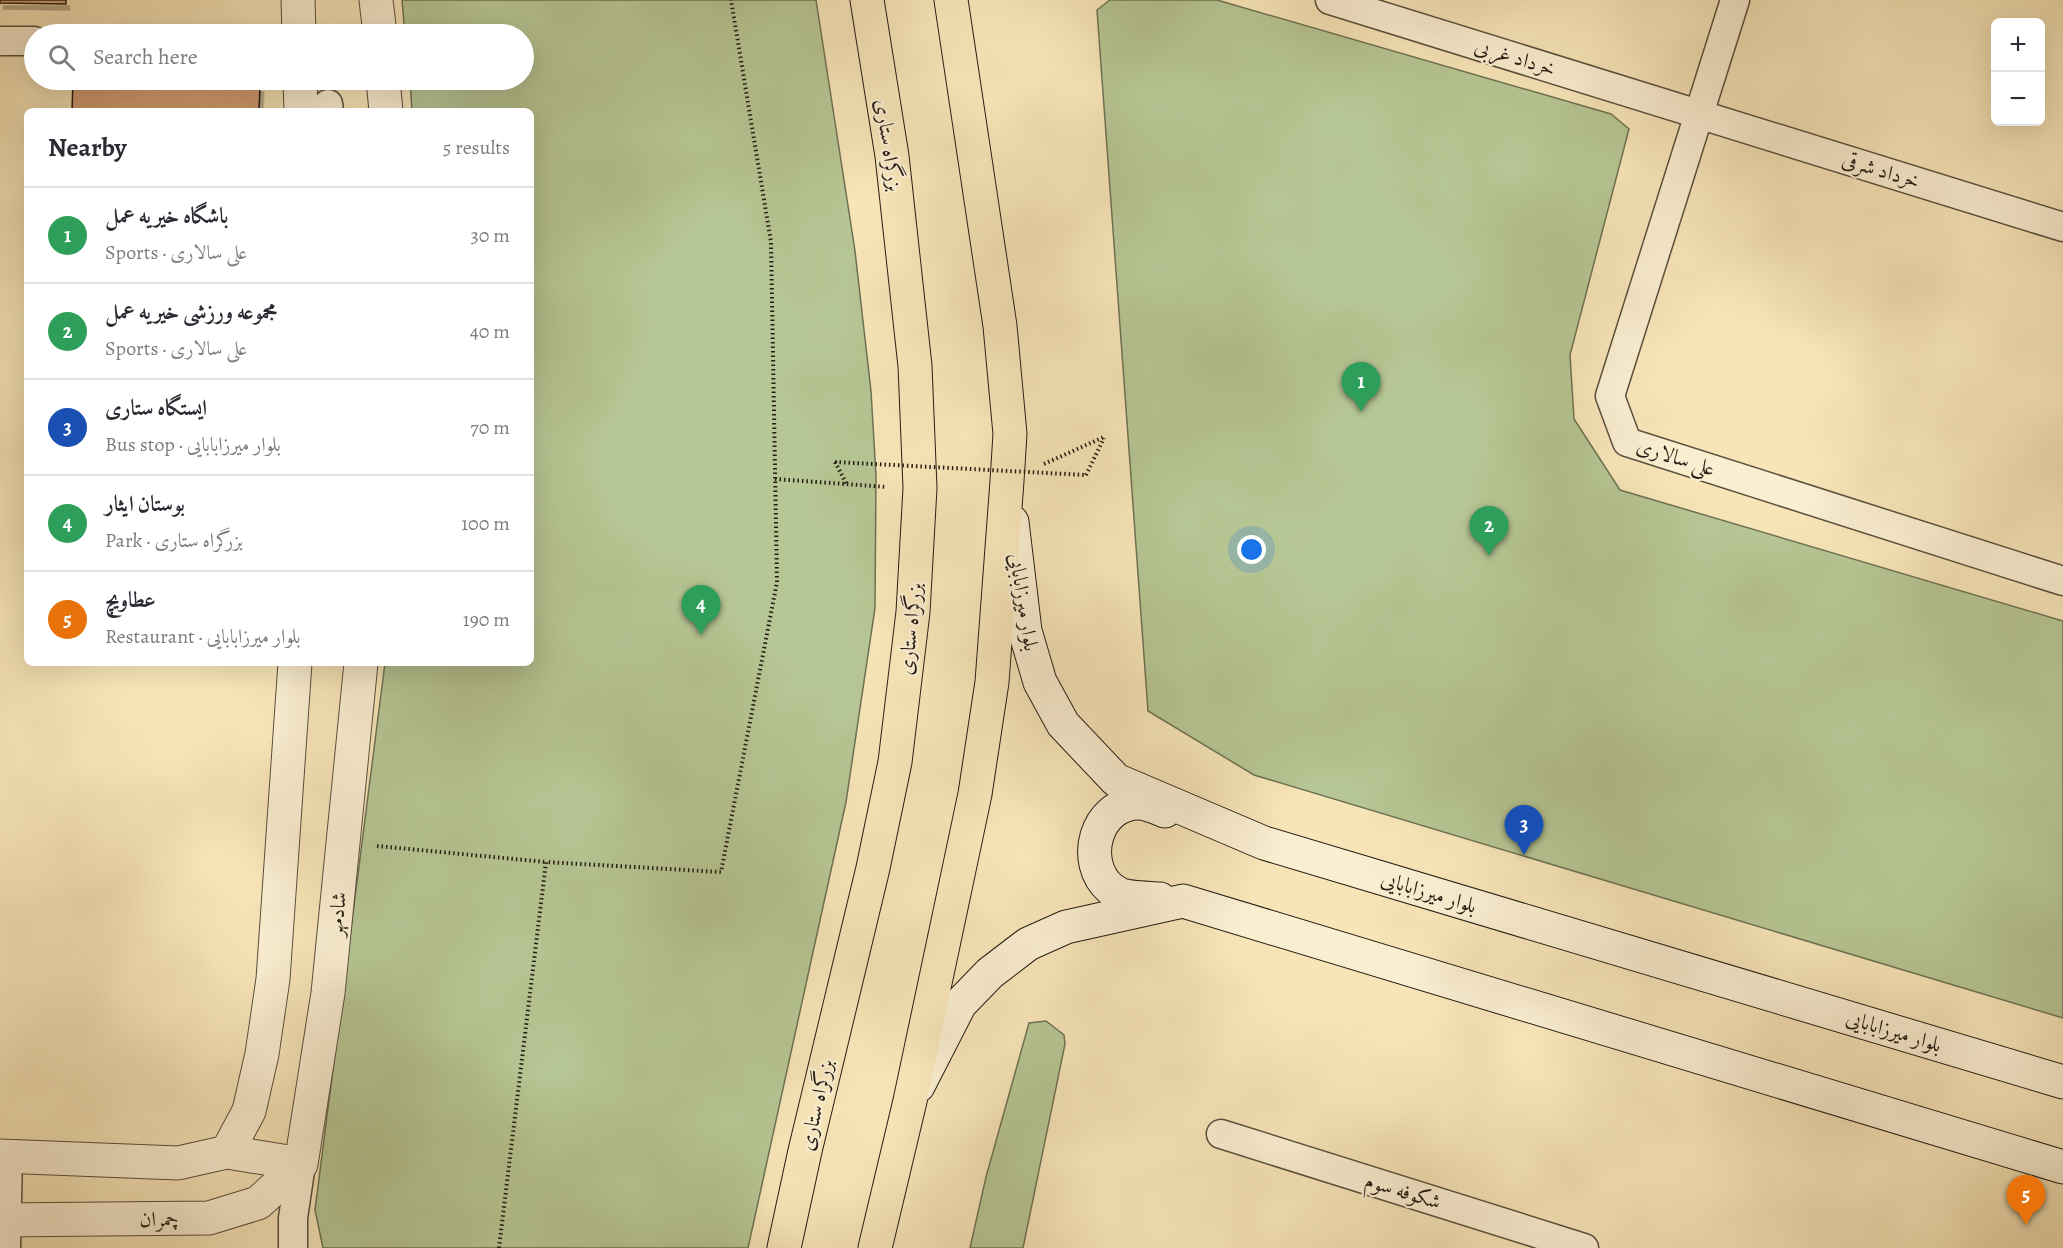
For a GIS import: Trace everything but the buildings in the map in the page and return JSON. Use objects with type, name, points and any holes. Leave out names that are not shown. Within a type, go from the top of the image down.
[{"type":"highway","name":"بزرگراه ستاری","points":[[784,1248],[873,868],[895,762],[914,601],[920,488],[915,366],[892,156],[867,0]]},
{"type":"highway","points":[[875,1248],[910,1101],[975,794],[992,682],[1010,434],[1000,326],[951,0]]},
{"type":"main road","points":[[298,0],[299,24]]},
{"type":"main road","points":[[376,0],[379,24]]},
{"type":"main road","points":[[307,90],[318,108]]},
{"type":"main road","points":[[384,90],[386,108]]},
{"type":"main road","name":"بلوار میرزابابایی","points":[[1007,481],[1025,631],[1040,682],[1063,724],[1116,780],[1264,843],[2063,1082]]},
{"type":"main road","name":"شادمهر","points":[[302,1164],[328,993],[362,666]]},
{"type":"main road","points":[[227,1152],[249,1111],[262,1053],[273,979],[296,668]]},
{"type":"main road","points":[[1264,843],[1140,803],[1124,806],[1111,814],[1101,826],[1095,840],[1094,855],[1097,870],[1105,883],[1118,894],[1183,901],[2063,1167]]},
{"type":"main road","points":[[910,1101],[960,1004],[990,973],[1028,944],[1066,927],[1183,901]]},
{"type":"main road","points":[[4,1156],[178,1163],[227,1152],[302,1164]]},
{"type":"main road","name":"چمران","points":[[4,1229],[209,1218],[258,1203],[302,1164]]},
{"type":"street","name":"خرداد غربی","points":[[1330,0],[1700,114]]},
{"type":"street","name":"علی سالاری","points":[[1735,0],[1610,396],[1628,442],[2063,581]]},
{"type":"street","points":[[0,41],[24,41]]},
{"type":"street","name":"خرداد شرقی","points":[[1700,114],[2063,226]]},
{"type":"street","name":"شکوفه سوم","points":[[1221,1134],[1554,1243],[1584,1248]]},
{"type":"street","points":[[4,1156],[4,1229]]},
{"type":"street","points":[[294,1248],[293,1218],[302,1164]]},
{"type":"path","points":[[345,843],[546,862],[721,872],[777,582],[771,243],[731,0]]},
{"type":"path","points":[[775,479],[847,485],[835,462],[1086,475],[1104,438],[1007,481]]},
{"type":"path","points":[[499,1248],[546,862]]},
{"type":"green space","points":[[402,0],[816,0],[855,251],[871,391],[876,476],[875,608],[846,802],[748,1248],[323,1248],[315,1210],[385,666],[534,666],[534,108],[412,108],[411,90],[534,90],[534,24],[404,24]]},
{"type":"green space","points":[[1110,0],[1217,0],[1611,114],[1629,129],[1570,355],[1574,419],[1620,490],[2063,621],[2063,1018],[1254,775],[1148,711],[1097,10]]},
{"type":"green space","points":[[1046,1021],[1064,1035],[1065,1044],[1023,1248],[970,1248],[986,1177],[1029,1023]]},
{"type":"tunnel","points":[[322,90],[328,104]]},
{"type":"place","name":"باشگاه خیریه عمل","points":[[1361,412]]},
{"type":"place","name":"مجموعه ورزشی خیریه عمل","points":[[1489,556]]},
{"type":"place","name":"بوستان ایثار","points":[[701,635]]},
{"type":"place","name":"ایستگاه ستاری","points":[[1524,855]]},
{"type":"place","name":"عطاویچ","points":[[2026,1225]]}]
